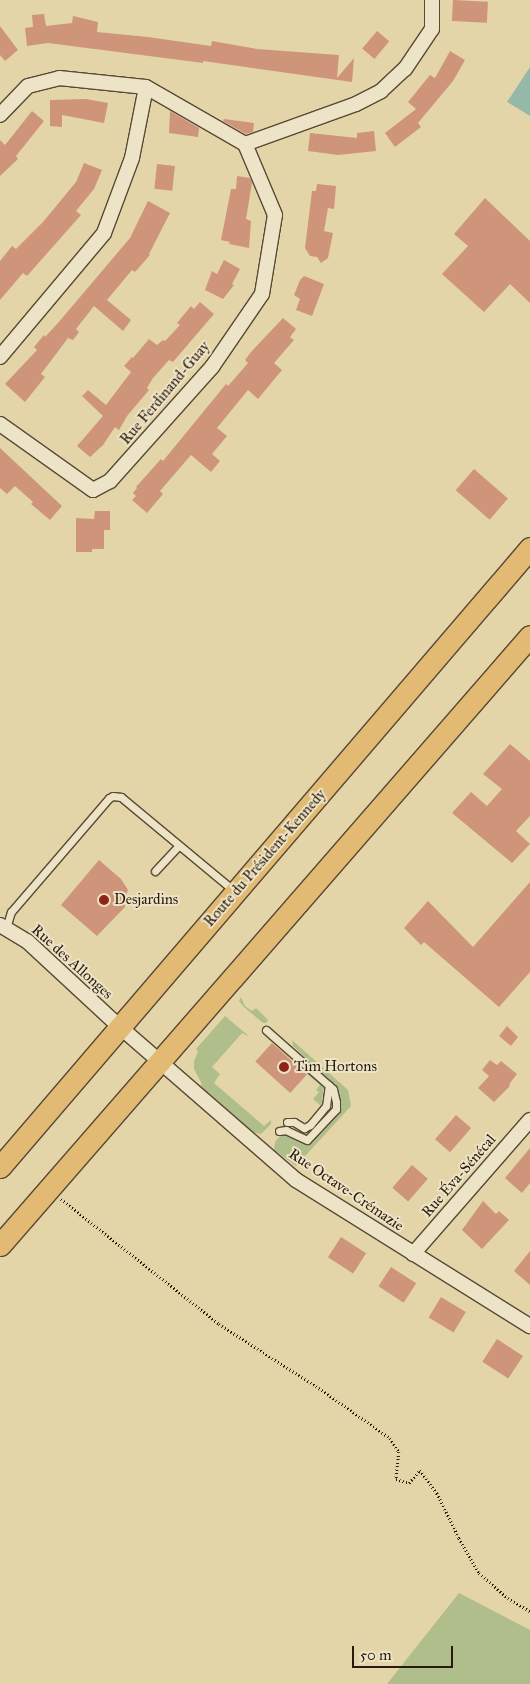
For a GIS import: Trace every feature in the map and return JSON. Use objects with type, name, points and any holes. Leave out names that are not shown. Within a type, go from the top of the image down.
[{"type":"main road","name":"Route du Président-Kennedy","points":[[0,1166],[530,548]]},
{"type":"main road","points":[[0,1245],[530,636]]},
{"type":"street","points":[[0,115],[28,86],[59,78],[146,87],[245,144],[356,104],[381,90],[405,69],[432,30],[432,0]]},
{"type":"street","points":[[0,356],[104,233],[132,158],[146,87]]},
{"type":"street","name":"Rue Ferdinand-Guay","points":[[0,424],[94,490],[110,481],[212,367],[262,294],[275,215],[245,144]]},
{"type":"street","name":"Rue des Allonges","points":[[3,926],[27,941],[159,1061]]},
{"type":"street","name":"Rue Octave-Crémazie","points":[[159,1061],[296,1180],[530,1326]]},
{"type":"street","name":"Rue Éva-Sénécal","points":[[412,1254],[530,1120]]},
{"type":"lane","points":[[3,926],[11,912],[109,798],[114,796],[121,797],[235,892]]},
{"type":"lane","points":[[155,871],[179,845]]},
{"type":"lane","points":[[266,1030],[329,1085],[335,1094],[336,1109],[310,1138],[303,1139],[286,1130],[279,1131]]},
{"type":"lane","points":[[286,1122],[294,1122],[304,1128],[310,1125],[326,1106],[329,1085]]},
{"type":"path","points":[[48,1188],[219,1324],[316,1386],[390,1438],[399,1452],[396,1479],[409,1482],[420,1470],[437,1493],[479,1573],[508,1598],[530,1611]]},
{"type":"green space","points":[[241,997],[245,1006],[252,1011],[256,1008],[268,1020],[266,1023],[263,1023],[244,1007],[239,1001]]},
{"type":"green space","points":[[225,1016],[250,1037],[242,1033],[212,1067],[220,1074],[214,1083],[264,1126],[271,1120],[271,1124],[261,1134],[252,1132],[200,1086],[202,1084],[194,1069],[194,1061],[198,1051],[196,1049]]},
{"type":"green space","points":[[292,1040],[348,1090],[351,1106],[296,1166],[274,1150],[275,1142],[283,1132],[308,1144],[339,1111],[340,1106],[338,1088],[293,1046]]},
{"type":"green space","points":[[310,1071],[324,1088],[321,1106],[313,1099],[319,1092],[316,1090],[320,1085],[307,1074]]},
{"type":"green space","points":[[459,1593],[530,1630],[530,1684],[387,1684]]},
{"type":"shaded area","points":[[530,67],[530,116],[507,102]]},
{"type":"building","points":[[453,0],[488,2],[487,23],[452,21]]},
{"type":"building","points":[[44,14],[46,26],[72,23],[73,16],[98,22],[97,32],[211,46],[212,41],[257,49],[339,55],[337,78],[354,58],[352,82],[203,61],[203,63],[48,43],[27,46],[25,28],[33,27],[32,15]]},
{"type":"building","points":[[0,26],[18,50],[5,61],[0,55]]},
{"type":"building","points":[[377,31],[389,41],[374,59],[362,49]]},
{"type":"building","points":[[450,51],[465,60],[453,81],[418,123],[421,127],[395,147],[385,133],[416,109],[408,102],[430,75],[435,78]]},
{"type":"building","points":[[86,99],[108,103],[104,123],[62,115],[62,127],[50,126],[50,100]]},
{"type":"building","points":[[32,111],[44,121],[16,156],[18,159],[0,176],[0,140],[5,145]]},
{"type":"building","points":[[170,111],[199,128],[198,137],[169,133]]},
{"type":"building","points":[[224,119],[254,123],[253,132],[246,134],[223,121]]},
{"type":"building","points":[[374,131],[376,151],[338,155],[308,151],[310,133],[357,138],[357,133]]},
{"type":"building","points":[[84,163],[102,170],[94,189],[76,211],[81,215],[27,276],[23,273],[0,300],[0,261],[12,246],[16,249],[43,222],[76,182]]},
{"type":"building","points":[[157,164],[175,166],[172,191],[154,189]]},
{"type":"building","points":[[237,176],[250,178],[252,183],[246,219],[251,221],[249,248],[229,244],[230,242],[221,240],[231,189],[236,189]]},
{"type":"building","points":[[317,184],[336,186],[334,209],[328,208],[324,231],[333,233],[328,258],[321,263],[317,257],[310,256],[305,248],[312,191],[316,191]]},
{"type":"building","points":[[485,198],[530,241],[530,303],[510,284],[484,312],[442,274],[468,246],[454,234]]},
{"type":"building","points":[[148,201],[170,213],[150,255],[135,272],[132,270],[107,300],[131,320],[123,331],[94,306],[76,329],[79,332],[73,340],[68,338],[41,374],[45,377],[25,402],[5,384],[37,350],[34,347],[44,335],[45,337],[58,323],[130,238]]},
{"type":"building","points":[[224,260],[240,269],[232,284],[234,285],[223,299],[205,290],[212,271],[217,274]]},
{"type":"building","points":[[304,276],[324,284],[312,316],[296,310],[300,299],[294,295],[300,280]]},
{"type":"building","points":[[200,302],[214,314],[173,362],[169,360],[153,378],[147,388],[149,390],[127,416],[119,430],[115,427],[103,445],[90,457],[77,446],[103,416],[82,396],[88,390],[106,405],[131,372],[124,366],[132,357],[149,339],[157,345],[163,340],[165,341],[180,325],[177,323],[191,306],[194,309]]},
{"type":"building","points":[[283,318],[296,329],[290,337],[294,340],[274,363],[282,370],[258,399],[248,390],[217,428],[227,436],[212,454],[220,461],[211,472],[191,455],[160,491],[163,494],[147,513],[132,500],[136,496],[133,493],[136,487],[161,459],[163,461],[226,384],[228,386],[248,363],[245,360],[251,352]]},
{"type":"building","points":[[0,448],[62,506],[50,520],[31,504],[33,502],[15,486],[7,494],[0,488]]},
{"type":"building","points":[[474,469],[508,499],[490,520],[456,490]]},
{"type":"building","points":[[95,511],[110,511],[110,530],[104,530],[104,549],[92,549],[92,552],[76,552],[76,518],[94,519]]},
{"type":"building","points":[[510,744],[530,761],[530,816],[516,831],[530,844],[512,863],[452,813],[471,792],[487,806],[502,789],[483,774]]},
{"type":"building","points":[[99,860],[121,879],[128,890],[124,900],[125,907],[97,936],[61,905]]},
{"type":"building","points":[[530,882],[530,972],[499,1007],[424,942],[421,945],[404,928],[428,901],[473,947]]},
{"type":"building","points":[[507,1026],[518,1037],[511,1046],[499,1036]]},
{"type":"building","points":[[272,1043],[307,1074],[290,1093],[255,1062]]},
{"type":"building","points":[[490,1060],[497,1065],[501,1061],[517,1074],[509,1087],[494,1102],[478,1088],[489,1076],[482,1070]]},
{"type":"building","points":[[456,1115],[471,1128],[450,1152],[435,1139]]},
{"type":"building","points":[[530,1148],[530,1183],[522,1193],[505,1178]]},
{"type":"building","points":[[412,1165],[428,1179],[408,1201],[392,1188]]},
{"type":"building","points":[[483,1201],[496,1214],[499,1211],[509,1220],[482,1249],[462,1230]]},
{"type":"building","points":[[341,1237],[366,1253],[353,1273],[328,1257]]},
{"type":"building","points":[[530,1251],[530,1285],[514,1271]]},
{"type":"building","points":[[391,1267],[416,1283],[404,1303],[378,1286]]},
{"type":"building","points":[[441,1297],[466,1312],[453,1333],[429,1318]]},
{"type":"building","points":[[497,1339],[523,1356],[508,1379],[482,1362]]},
{"type":"place","name":"Desjardins","points":[[104,900]]},
{"type":"place","name":"Tim Hortons","points":[[284,1067]]}]
